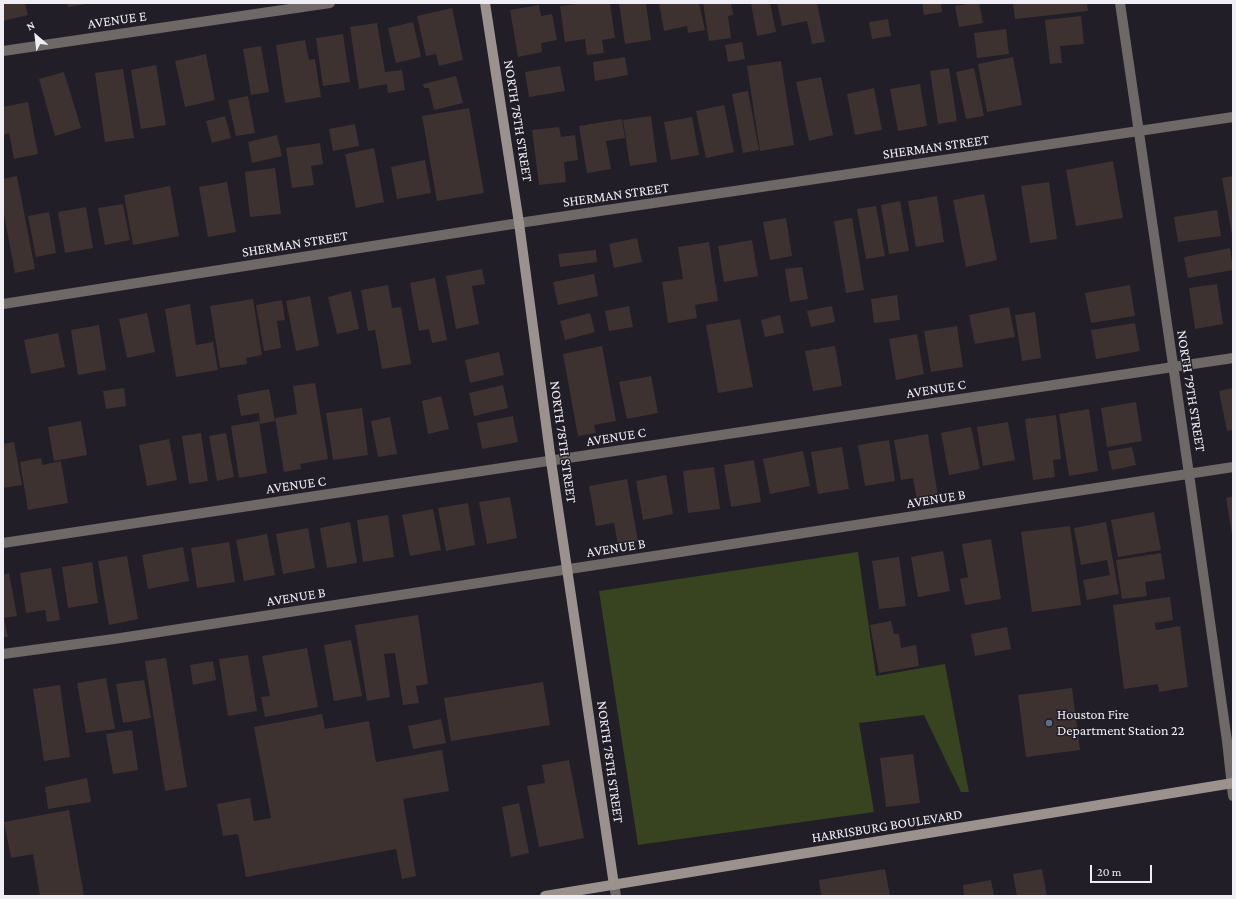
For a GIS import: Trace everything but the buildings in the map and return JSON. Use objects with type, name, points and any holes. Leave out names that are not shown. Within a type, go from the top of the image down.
[{"type":"street","name":"AVENUE E","points":[[3,51],[330,3]]},
{"type":"street","name":"NORTH 78TH STREET","points":[[485,3],[520,223],[551,461],[614,885]]},
{"type":"street","name":"NORTH 79TH STREET","points":[[1120,3],[1227,740],[1233,796]]},
{"type":"street","name":"SHERMAN STREET","points":[[3,304],[520,223],[1233,117]]},
{"type":"street","name":"AVENUE C","points":[[3,543],[1233,358]]},
{"type":"street","name":"AVENUE B","points":[[3,654],[114,639],[1233,467]]},
{"type":"street","name":"HARRISBURG BOULEVARD","points":[[545,896],[1232,783]]},
{"type":"street","points":[[614,885],[616,896]]},
{"type":"green space","points":[[858,552],[876,676],[945,664],[969,792],[961,792],[924,715],[859,723],[874,812],[638,845],[599,591]]},
{"type":"place","name":"Houston Fire Department Station 22","points":[[1049,723]]}]
